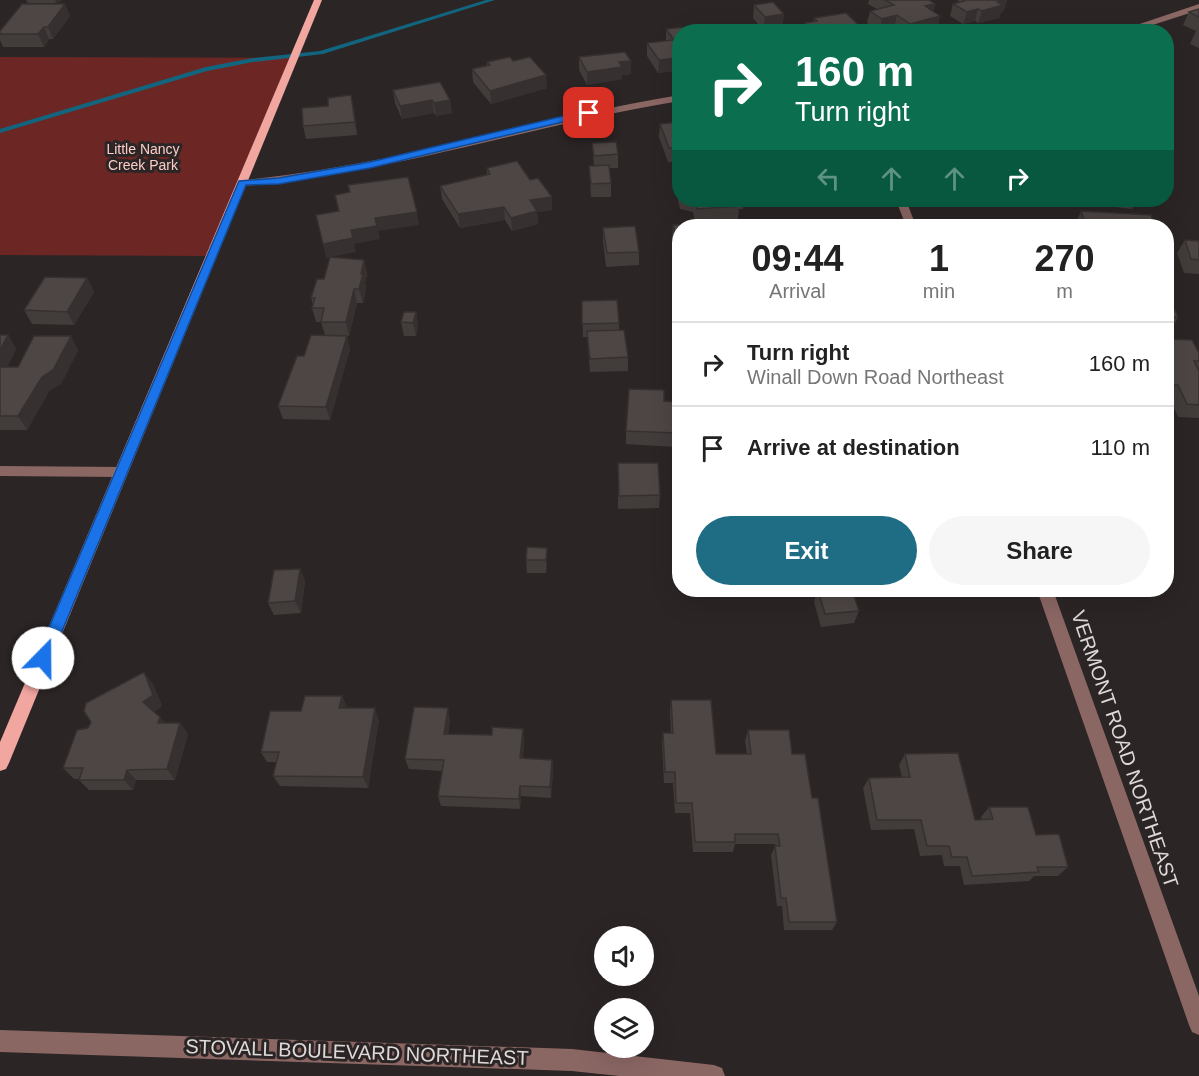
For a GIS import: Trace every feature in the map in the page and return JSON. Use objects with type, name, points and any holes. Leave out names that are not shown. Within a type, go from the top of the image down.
[{"type":"main road","points":[[0,763],[318,0]]},
{"type":"street","points":[[1145,24],[1199,7]]},
{"type":"street","points":[[242,183],[279,181],[370,165],[589,113],[672,99]]},
{"type":"street","points":[[0,471],[120,472]]},
{"type":"street","name":"VERMONT ROAD NORTHEAST","points":[[1047,597],[1199,1025]]},
{"type":"street","name":"STOVALL BOULEVARD NORTHEAST","points":[[0,1041],[572,1060],[714,1076]]},
{"type":"green space","name":"Little Nancy Creek Park","points":[[0,57],[294,58],[208,256],[0,255]]},
{"type":"building","points":[[885,0],[929,0],[935,4],[925,6],[940,16],[910,24],[897,15],[882,19],[870,11],[894,5]]},
{"type":"building","points":[[963,0],[1004,0],[997,2],[1003,5],[982,11],[978,9],[967,12],[953,4]]},
{"type":"building","points":[[773,2],[784,14],[765,17],[754,5]]},
{"type":"building","points":[[22,4],[65,4],[48,27],[44,27],[38,34],[0,34]]},
{"type":"building","points":[[1199,9],[1199,17],[1189,12]]},
{"type":"building","points":[[846,13],[858,24],[805,23],[817,21],[814,18]]},
{"type":"building","points":[[672,28],[672,37],[666,29]]},
{"type":"building","points":[[672,40],[672,59],[659,60],[647,43]]},
{"type":"building","points":[[625,52],[631,61],[619,62],[622,67],[587,72],[579,57]]},
{"type":"building","points":[[510,57],[513,61],[530,57],[546,75],[490,91],[472,69],[490,65],[487,62]]},
{"type":"building","points":[[440,82],[450,100],[434,103],[432,100],[400,106],[393,90]]},
{"type":"building","points":[[351,95],[355,122],[303,126],[302,108],[328,106],[328,98]]},
{"type":"building","points":[[672,123],[672,148],[669,148],[660,124]]},
{"type":"building","points":[[616,142],[618,154],[594,156],[592,143]]},
{"type":"building","points":[[517,161],[530,180],[538,178],[552,197],[530,200],[537,211],[511,218],[504,207],[458,214],[440,186],[490,174],[487,168]]},
{"type":"building","points":[[609,165],[611,183],[591,184],[589,166]]},
{"type":"building","points":[[408,177],[417,212],[375,218],[377,226],[351,230],[353,238],[323,244],[316,215],[339,211],[335,195],[350,192],[348,185]]},
{"type":"building","points":[[696,207],[725,207],[697,209]]},
{"type":"building","points":[[1081,211],[1151,215],[1152,219],[1084,219]]},
{"type":"building","points":[[635,226],[639,252],[607,253],[603,228]]},
{"type":"building","points":[[1185,240],[1199,241],[1199,260],[1191,259]]},
{"type":"building","points":[[330,257],[364,260],[359,289],[354,289],[346,322],[321,322],[324,308],[312,308],[315,298],[311,298],[317,279],[324,279]]},
{"type":"building","points":[[45,277],[87,278],[67,312],[24,310]]},
{"type":"building","points":[[617,300],[619,323],[582,324],[582,301]]},
{"type":"building","points":[[404,312],[416,312],[413,323],[401,322]]},
{"type":"building","points":[[624,330],[628,357],[590,359],[587,331]]},
{"type":"building","points":[[0,335],[8,335],[0,350]]},
{"type":"building","points":[[311,335],[347,336],[326,407],[278,406],[297,356],[304,356]]},
{"type":"building","points":[[34,336],[71,336],[53,370],[42,377],[18,416],[0,416],[0,367],[18,367]]},
{"type":"building","points":[[1174,339],[1192,340],[1199,353],[1199,361],[1194,361],[1199,371],[1199,405],[1187,404],[1178,385],[1174,385]]},
{"type":"building","points":[[629,389],[664,390],[664,401],[672,402],[672,433],[626,431]]},
{"type":"building","points":[[618,463],[658,463],[660,495],[619,496]]},
{"type":"building","points":[[527,547],[547,548],[546,560],[526,560]]},
{"type":"building","points":[[300,569],[295,601],[268,603],[274,570]]},
{"type":"building","points":[[820,597],[854,597],[859,611],[825,614]]},
{"type":"building","points":[[144,672],[153,695],[143,702],[160,717],[158,723],[180,723],[167,769],[127,770],[124,780],[79,780],[83,768],[63,768],[77,730],[88,728],[91,722],[84,711],[86,703]]},
{"type":"building","points":[[305,696],[342,696],[339,708],[375,708],[363,777],[273,776],[279,752],[261,752],[270,711],[301,711]]},
{"type":"building","points":[[671,700],[711,700],[716,754],[751,754],[748,730],[789,730],[792,754],[805,754],[812,798],[818,798],[837,922],[789,922],[786,898],[781,898],[775,846],[780,846],[778,834],[735,834],[735,842],[695,842],[692,803],[676,803],[675,772],[665,772],[663,733],[673,733]]},
{"type":"building","points":[[414,707],[448,708],[444,734],[492,735],[492,727],[523,729],[520,758],[552,760],[550,787],[520,786],[519,799],[438,796],[444,760],[405,759]]},
{"type":"building","points":[[958,753],[975,820],[993,819],[989,807],[1028,807],[1036,835],[1059,834],[1068,867],[1037,867],[1039,872],[972,876],[967,857],[952,857],[949,846],[927,846],[921,820],[877,820],[869,778],[910,777],[905,754]]},
{"type":"waterway","points":[[0,131],[206,69],[253,60],[321,53],[492,0]]},
{"type":"route","points":[[43,658],[242,183],[279,181],[370,165],[589,113]]}]
